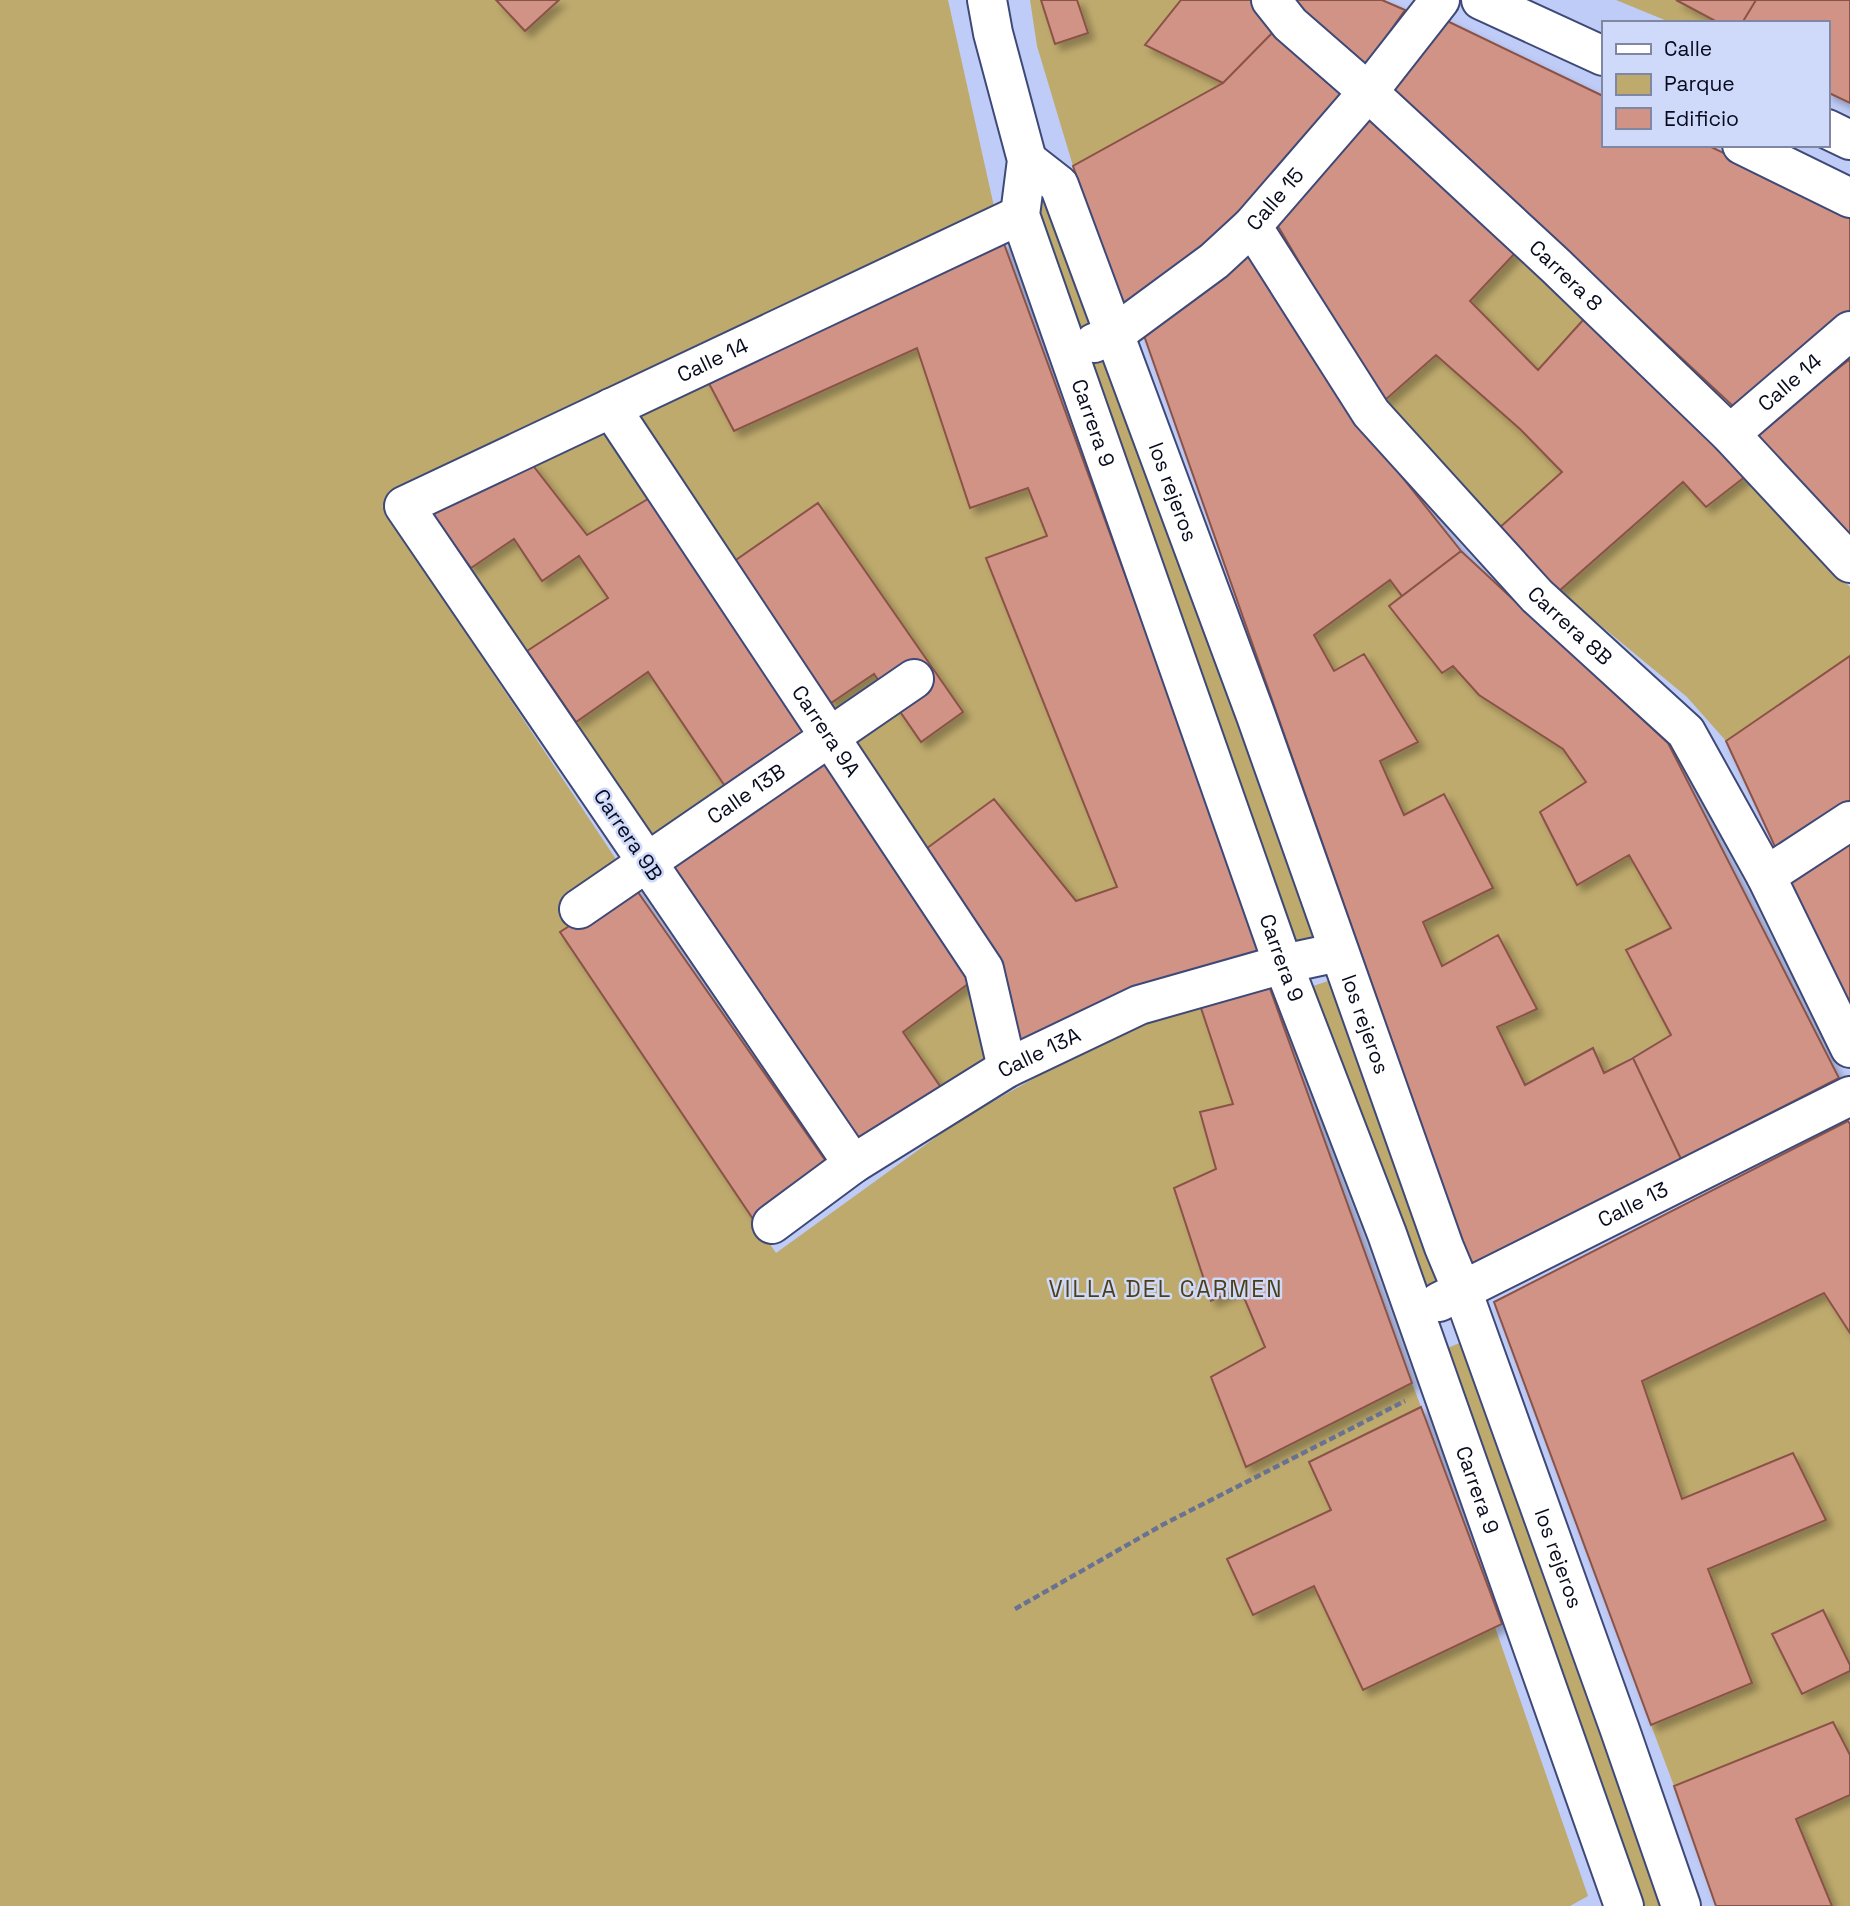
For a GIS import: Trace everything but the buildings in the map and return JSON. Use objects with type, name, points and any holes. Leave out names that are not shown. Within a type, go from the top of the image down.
[{"type":"street","name":"Carrera 9","points":[[988,0],[993,33],[1027,160],[1020,215],[1283,964],[1387,1234],[1623,1906]]},
{"type":"street","name":"Carrera 8","points":[[1270,0],[1290,24],[1368,92],[1556,266],[1730,434],[1850,563]]},
{"type":"street","name":"Calle 15","points":[[1069,353],[1115,334],[1214,261],[1252,226],[1368,92],[1440,0]]},
{"type":"street","points":[[1481,0],[1602,56]]},
{"type":"street","points":[[1829,131],[1850,140]]},
{"type":"street","points":[[1746,147],[1850,198]]},
{"type":"street","name":"los rejeros","points":[[1027,160],[1059,185],[1115,334],[1261,729],[1681,1906]]},
{"type":"street","name":"Calle 14","points":[[404,506],[1020,215]]},
{"type":"street","name":"Carrera 8B","points":[[1252,226],[1371,413],[1537,596],[1686,732],[1766,876],[1850,1048]]},
{"type":"street","name":"Calle 14","points":[[1730,434],[1850,331]]},
{"type":"street","name":"Carrera 9A","points":[[611,408],[984,969],[1007,1068]]},
{"type":"street","name":"Carrera 9B","points":[[404,506],[853,1164]]},
{"type":"street","name":"Calle 13B","points":[[579,909],[914,679]]},
{"type":"street","points":[[1766,876],[1850,821]]},
{"type":"street","name":"Calle 13A","points":[[772,1224],[853,1164],[1007,1068],[1139,1005],[1283,964],[1339,952]]},
{"type":"street","name":"Calle 13","points":[[1415,1314],[1850,1096]]},
{"type":"path","points":[[1015,1609],[1164,1524],[1440,1382]]},
{"type":"green space","points":[[0,0],[948,0],[995,211],[401,493],[382,506],[633,885],[560,933],[776,1253],[957,1122],[1122,1028],[1200,1005],[1233,1104],[1200,1113],[1216,1169],[1174,1188],[1211,1300],[1240,1288],[1265,1347],[1211,1377],[1246,1466],[1412,1383],[1421,1407],[1309,1462],[1331,1510],[1227,1560],[1253,1615],[1314,1586],[1363,1690],[1495,1627],[1588,1896],[1570,1906],[0,1906]]},
{"type":"green space","points":[[1030,0],[1181,0],[1145,45],[1223,83],[1073,166],[1037,46]]},
{"type":"green space","points":[[1616,0],[1676,0],[1715,21],[1667,21]]},
{"type":"green space","points":[[1050,199],[1097,323],[1073,334],[1030,208]]},
{"type":"green space","points":[[1517,251],[1584,319],[1538,370],[1470,301]]},
{"type":"green space","points":[[917,348],[971,508],[1028,488],[1047,536],[986,558],[1117,887],[1076,901],[994,799],[923,851],[831,703],[874,674],[921,742],[963,712],[817,504],[733,562],[633,417],[704,374],[735,431]]},
{"type":"green space","points":[[1107,353],[1320,937],[1294,945],[1086,360]]},
{"type":"green space","points":[[1436,355],[1520,429],[1562,472],[1498,529],[1384,401]]},
{"type":"green space","points":[[602,429],[653,496],[587,535],[531,463]]},
{"type":"green space","points":[[1746,476],[1850,587],[1850,656],[1726,741],[1687,697],[1559,591],[1683,482],[1706,507]]},
{"type":"green space","points":[[514,539],[542,581],[579,556],[608,598],[527,651],[471,568]]},
{"type":"green space","points":[[1390,580],[1402,596],[1390,606],[1441,672],[1453,666],[1475,691],[1563,749],[1586,782],[1540,812],[1577,885],[1629,855],[1671,928],[1626,951],[1671,1035],[1604,1073],[1593,1048],[1525,1084],[1497,1027],[1537,1009],[1442,966],[1423,922],[1493,888],[1445,794],[1404,815],[1380,761],[1417,741],[1364,654],[1334,671],[1314,635]]},
{"type":"green space","points":[[648,672],[739,807],[668,858],[576,722]]},
{"type":"green space","points":[[1331,980],[1442,1281],[1423,1289],[1310,987]]},
{"type":"green space","points":[[972,981],[990,1053],[942,1089],[903,1032]]},
{"type":"green space","points":[[1824,1293],[1850,1333],[1850,1755],[1832,1722],[1674,1786],[1651,1725],[1752,1683],[1708,1569],[1825,1519],[1793,1453],[1682,1499],[1642,1381]]},
{"type":"green space","points":[[1462,1342],[1592,1704],[1660,1906],[1639,1906],[1440,1351]]},
{"type":"green space","points":[[1850,1795],[1850,1906],[1832,1906],[1796,1819]]},
{"type":"district","name":"VILLA DEL CARMEN","points":[[1166,1289]]}]
